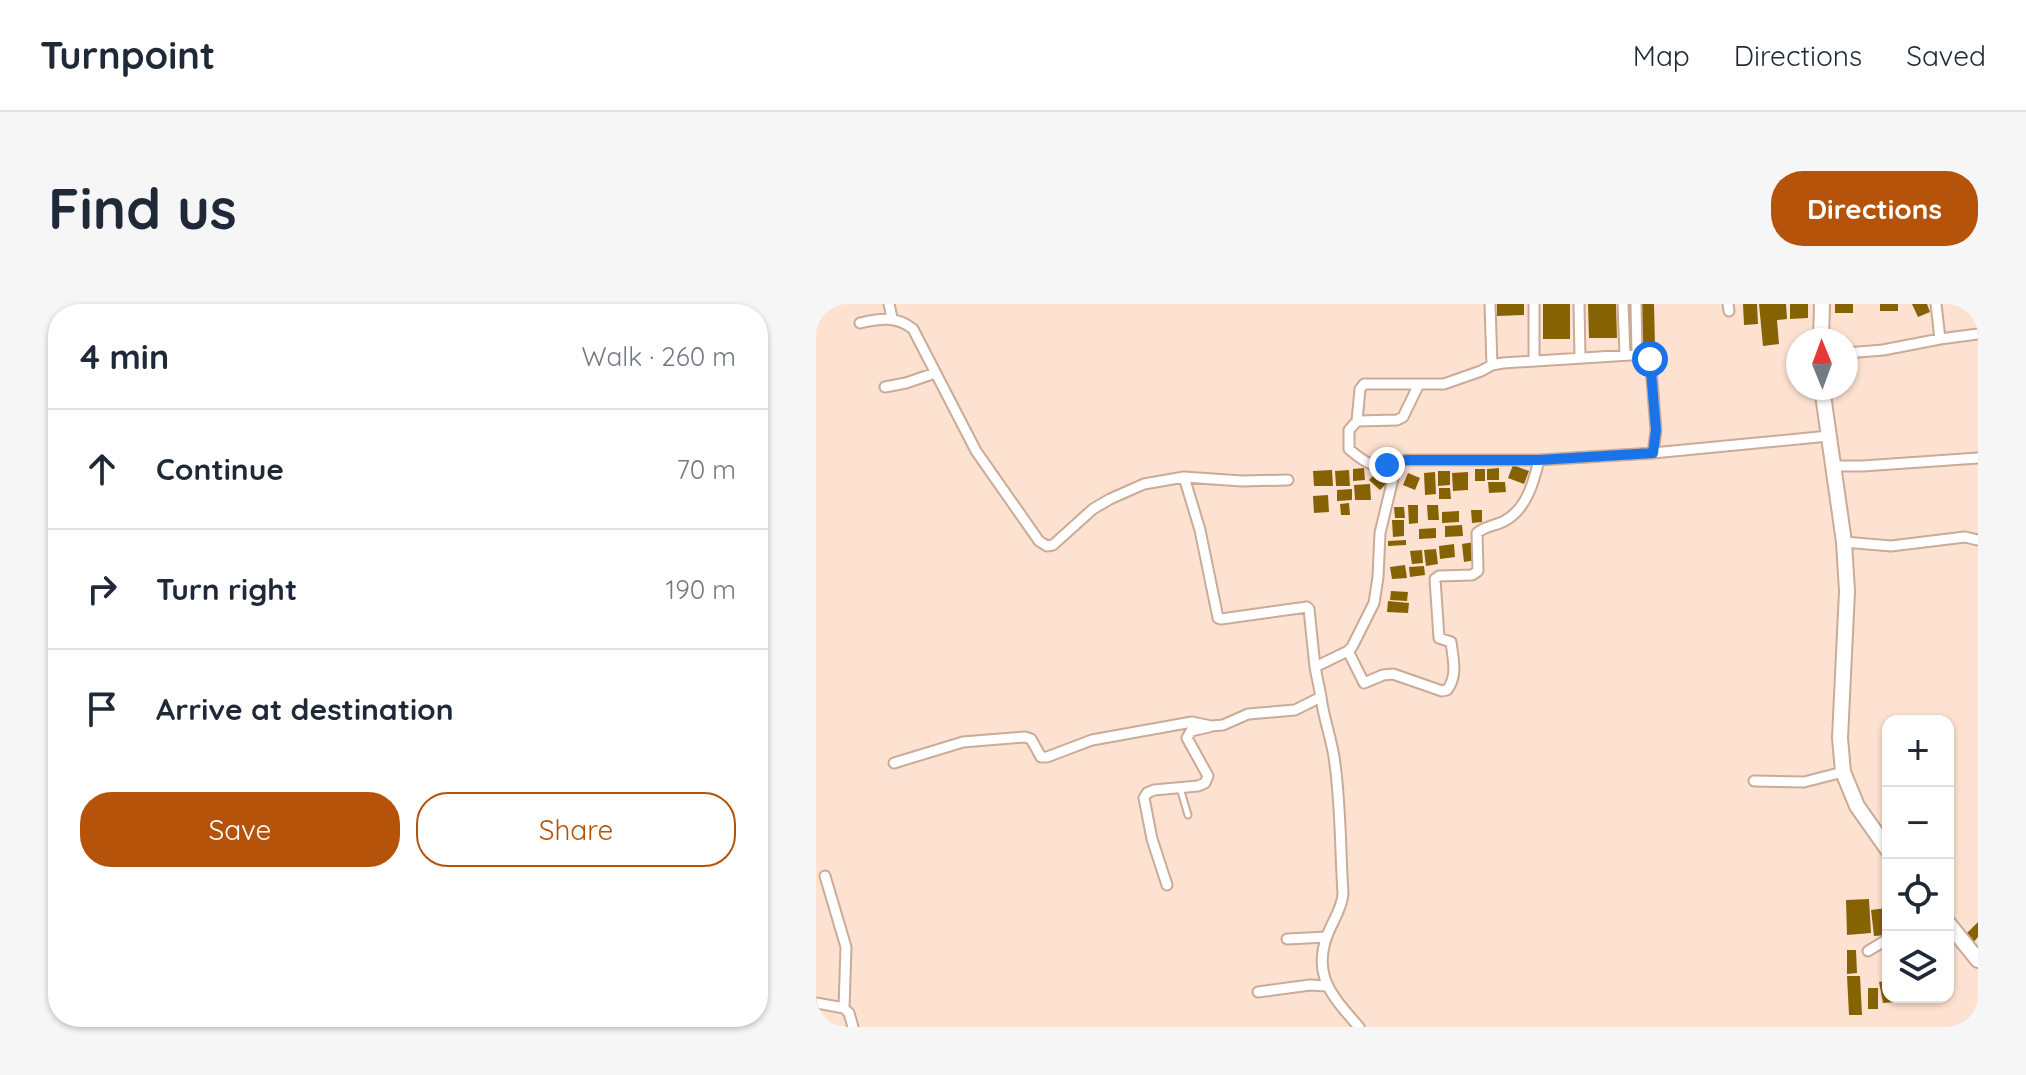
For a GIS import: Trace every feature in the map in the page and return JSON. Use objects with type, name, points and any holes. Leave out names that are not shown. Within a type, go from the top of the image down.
[{"type":"main road","points":[[1821,328],[1822,304]]},
{"type":"main road","points":[[1824,400],[1835,466],[1847,591],[1840,738],[1843,772],[1857,806],[1882,841]]},
{"type":"main road","points":[[1954,930],[1978,960]]},
{"type":"street","points":[[889,304],[892,318]]},
{"type":"street","points":[[1490,304],[1492,365]]},
{"type":"street","points":[[1534,304],[1534,361]]},
{"type":"street","points":[[1579,304],[1580,357]]},
{"type":"street","points":[[1623,304],[1625,355]]},
{"type":"street","points":[[1636,304],[1637,354]]},
{"type":"street","points":[[1936,304],[1940,339]]},
{"type":"street","points":[[860,323],[892,318],[913,329],[976,451],[1039,541],[1047,546],[1053,545],[1093,509],[1144,484],[1184,477],[1288,480]]},
{"type":"street","points":[[1858,352],[1978,334]]},
{"type":"street","points":[[1653,453],[1656,430],[1650,356],[1646,354],[1503,363],[1444,384],[1364,384],[1360,389],[1357,421],[1349,430],[1349,449],[1369,464],[1380,466],[1406,460],[1539,460],[1653,453],[1829,436]]},
{"type":"street","points":[[885,387],[935,373]]},
{"type":"street","points":[[1357,421],[1397,420],[1403,417],[1419,384]]},
{"type":"street","points":[[1835,466],[1978,458]]},
{"type":"street","points":[[1348,651],[1364,683],[1393,674],[1447,690],[1454,681],[1452,650],[1451,642],[1439,638],[1435,579],[1439,576],[1472,575],[1478,571],[1477,533],[1505,521],[1515,513],[1530,490],[1539,460]]},
{"type":"street","points":[[1315,667],[1348,651],[1359,636],[1374,603],[1380,533],[1397,462]]},
{"type":"street","points":[[1184,477],[1200,530],[1217,615],[1221,619],[1309,609],[1315,667],[1337,779],[1343,894],[1327,937],[1322,965],[1327,986],[1359,1027]]},
{"type":"street","points":[[1844,542],[1891,546],[1965,537],[1978,540]]},
{"type":"street","points":[[1167,885],[1152,839],[1144,798],[1154,790],[1198,786],[1207,780],[1208,776],[1187,738],[1188,734],[1223,725],[1248,714],[1295,710],[1321,697]]},
{"type":"street","points":[[894,763],[963,742],[1028,737],[1039,755],[1044,757],[1092,740],[1192,722],[1211,726]]},
{"type":"street","points":[[1754,781],[1804,782],[1843,772]]},
{"type":"street","points":[[825,876],[846,947],[844,1008]]},
{"type":"street","points":[[1287,939],[1327,937]]},
{"type":"street","points":[[1868,951],[1882,943]]},
{"type":"street","points":[[1258,992],[1310,985],[1327,986]]},
{"type":"street","points":[[816,1003],[844,1008],[853,1027]]},
{"type":"lane","points":[[1180,787],[1188,815]]},
{"type":"building","points":[[1497,304],[1524,304],[1524,315],[1497,316]]},
{"type":"building","points":[[1543,304],[1570,304],[1570,339],[1543,339]]},
{"type":"building","points":[[1588,304],[1616,304],[1617,338],[1589,338]]},
{"type":"building","points":[[1641,304],[1654,304],[1655,346],[1642,346]]},
{"type":"building","points":[[1743,304],[1757,304],[1758,324],[1744,325]]},
{"type":"building","points":[[1759,304],[1786,304],[1787,319],[1777,320],[1779,344],[1763,346]]},
{"type":"building","points":[[1790,304],[1808,304],[1808,318],[1790,319]]},
{"type":"building","points":[[1835,304],[1853,304],[1853,313],[1835,313]]},
{"type":"building","points":[[1880,304],[1898,304],[1898,311],[1880,311]]},
{"type":"building","points":[[1912,304],[1927,304],[1930,312],[1918,317]]},
{"type":"building","points":[[1513,465],[1529,471],[1524,484],[1508,478]]},
{"type":"building","points":[[1364,468],[1365,480],[1353,481],[1353,469]]},
{"type":"building","points":[[1499,468],[1499,480],[1487,480],[1487,469]]},
{"type":"building","points":[[1475,469],[1485,469],[1485,481],[1475,481]]},
{"type":"building","points":[[1332,470],[1333,486],[1314,486],[1313,471]]},
{"type":"building","points":[[1349,470],[1350,486],[1336,486],[1335,471]]},
{"type":"building","points":[[1438,471],[1450,471],[1450,485],[1438,486]]},
{"type":"building","points":[[1377,472],[1388,482],[1380,490],[1369,480]]},
{"type":"building","points":[[1435,472],[1436,494],[1425,495],[1424,473]]},
{"type":"building","points":[[1468,472],[1468,490],[1453,491],[1452,473]]},
{"type":"building","points":[[1408,473],[1420,478],[1415,490],[1403,485]]},
{"type":"building","points":[[1488,482],[1505,482],[1506,492],[1489,493]]},
{"type":"building","points":[[1370,484],[1371,500],[1355,500],[1354,485]]},
{"type":"building","points":[[1439,488],[1450,488],[1451,499],[1439,499]]},
{"type":"building","points":[[1352,489],[1352,500],[1337,501],[1337,490]]},
{"type":"building","points":[[1328,495],[1329,512],[1314,513],[1313,496]]},
{"type":"building","points":[[1349,503],[1350,515],[1341,515],[1340,504]]},
{"type":"building","points":[[1408,505],[1418,505],[1418,523],[1409,524]]},
{"type":"building","points":[[1427,505],[1438,505],[1439,520],[1428,520]]},
{"type":"building","points":[[1394,507],[1404,507],[1405,518],[1395,518]]},
{"type":"building","points":[[1471,510],[1482,510],[1482,522],[1472,523]]},
{"type":"building","points":[[1459,511],[1459,522],[1442,523],[1442,512]]},
{"type":"building","points":[[1392,520],[1404,520],[1404,536],[1393,537]]},
{"type":"building","points":[[1462,525],[1463,536],[1445,537],[1445,526]]},
{"type":"building","points":[[1436,528],[1436,538],[1419,539],[1419,529]]},
{"type":"building","points":[[1406,540],[1406,545],[1388,546],[1388,541]]},
{"type":"building","points":[[1474,542],[1476,560],[1464,562],[1462,544]]},
{"type":"building","points":[[1454,544],[1455,557],[1440,559],[1439,546]]},
{"type":"building","points":[[1436,549],[1438,564],[1426,566],[1424,550]]},
{"type":"building","points":[[1422,550],[1423,563],[1412,564],[1410,551]]},
{"type":"building","points":[[1405,565],[1407,578],[1392,579],[1390,567]]},
{"type":"building","points":[[1424,566],[1425,575],[1410,577],[1409,567]]},
{"type":"building","points":[[1391,591],[1408,592],[1407,601],[1390,600]]},
{"type":"building","points":[[1388,601],[1409,603],[1408,613],[1387,612]]},
{"type":"building","points":[[1869,899],[1871,933],[1847,935],[1846,900]]},
{"type":"building","points":[[1882,909],[1882,935],[1874,936],[1871,910]]},
{"type":"building","points":[[1978,922],[1978,937],[1973,943],[1965,935]]},
{"type":"building","points":[[1847,950],[1856,950],[1857,973],[1847,974]]},
{"type":"building","points":[[1847,976],[1860,976],[1862,1015],[1849,1015]]},
{"type":"building","points":[[1868,988],[1878,988],[1878,1009],[1868,1009]]},
{"type":"route","points":[[1387,465],[1406,460],[1539,460],[1653,453],[1656,430],[1650,359]]}]
